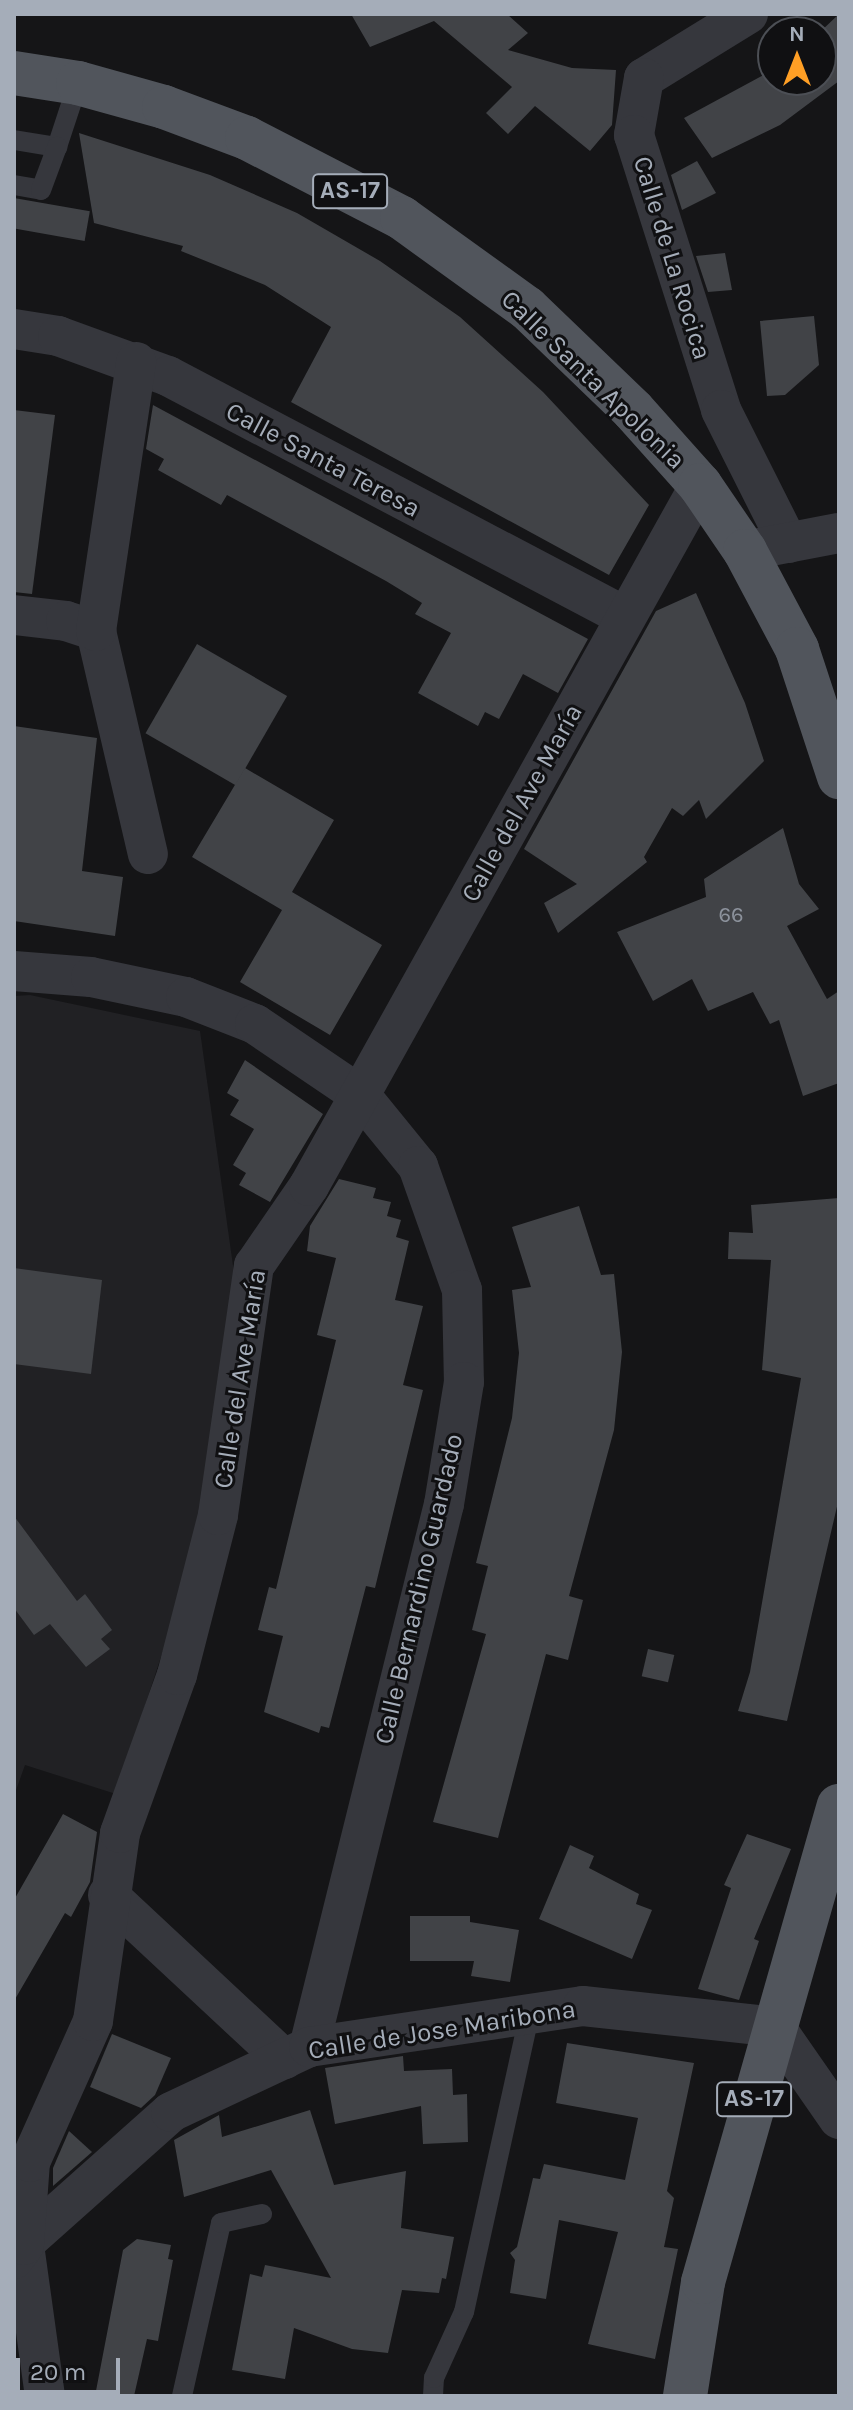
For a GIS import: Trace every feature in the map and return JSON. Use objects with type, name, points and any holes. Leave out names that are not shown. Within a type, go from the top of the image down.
[{"type":"main road","name":"Calle Santa Apolonia","points":[[14,73],[78,83],[164,107],[247,138],[402,218],[527,308],[633,410],[700,485],[745,551],[797,649],[839,777]]},
{"type":"main road","name":"AS-17","points":[[685,2396],[703,2282],[839,1806]]},
{"type":"street","name":"Calle de La Rocica","points":[[748,14],[644,78],[634,135],[721,410],[788,543]]},
{"type":"street","name":"Calle Santa Teresa","points":[[14,329],[58,336],[136,362],[622,615]]},
{"type":"street","points":[[136,362],[96,631],[148,854]]},
{"type":"street","name":"Calle del Ave María","points":[[45,2396],[17,2252],[30,2162],[93,2021],[108,1895],[120,1833],[177,1675],[218,1515],[254,1266],[309,1186],[622,615],[700,485]]},
{"type":"street","points":[[745,551],[839,533]]},
{"type":"street","points":[[14,615],[66,621],[96,631]]},
{"type":"street","name":"Calle Bernardino Guardado","points":[[14,971],[91,977],[186,997],[255,1024],[360,1095],[418,1166],[462,1290],[464,1382],[444,1504],[297,2053]]},
{"type":"street","points":[[108,1895],[297,2053]]},
{"type":"street","name":"Calle de Jose Maribona","points":[[17,2252],[171,2112],[297,2053],[583,2006],[775,2027]]},
{"type":"street","points":[[775,2027],[839,2119]]},
{"type":"lane","points":[[14,185],[41,190],[78,83]]},
{"type":"lane","points":[[14,140],[57,147]]},
{"type":"lane","points":[[433,2396],[434,2378],[464,2312],[530,2013]]},
{"type":"lane","points":[[182,2396],[221,2223],[262,2214]]},
{"type":"shaded area","points":[[30,995],[200,1031],[236,1287],[196,1550],[116,1794],[25,1765],[14,1796],[14,996]]},
{"type":"building","points":[[351,14],[507,14],[528,33],[508,50],[572,68],[616,70],[612,125],[590,151],[535,106],[508,134],[486,113],[512,87],[434,21],[370,47]]},
{"type":"building","points":[[839,14],[837,82],[837,16]]},
{"type":"building","points":[[757,79],[757,96],[819,96],[780,125],[712,158],[684,118]]},
{"type":"building","points":[[79,133],[210,175],[297,213],[380,261],[460,317],[543,392],[649,505],[609,575],[291,402],[331,327],[265,285],[181,251],[183,246],[94,223]]},
{"type":"building","points":[[697,161],[716,193],[682,210],[671,175]]},
{"type":"building","points":[[14,198],[90,211],[85,241],[14,228]]},
{"type":"building","points":[[725,253],[732,290],[708,292],[696,256]]},
{"type":"building","points":[[814,316],[819,365],[785,395],[767,396],[760,321]]},
{"type":"building","points":[[153,405],[588,639],[558,693],[523,674],[499,719],[485,712],[478,726],[418,693],[451,633],[415,614],[422,603],[386,581],[227,495],[221,505],[158,470],[164,459],[146,449]]},
{"type":"building","points":[[14,410],[55,415],[32,594],[14,592]]},
{"type":"building","points":[[696,593],[745,703],[764,761],[706,819],[699,800],[683,816],[672,808],[644,857],[647,862],[558,933],[544,903],[577,884],[524,849],[656,611]]},
{"type":"building","points":[[197,644],[287,696],[236,785],[146,733]]},
{"type":"building","points":[[14,726],[97,738],[82,871],[123,877],[115,936],[14,921]]},
{"type":"building","points":[[245,768],[334,820],[292,892],[382,945],[330,1035],[240,982],[282,910],[192,857]]},
{"type":"building","points":[[783,828],[799,884],[819,909],[787,926],[827,999],[839,991],[839,1083],[803,1096],[779,1020],[770,1024],[753,992],[708,1011],[692,979],[653,1001],[617,932],[706,897],[704,879]]},
{"type":"building","points":[[245,1060],[323,1114],[270,1202],[239,1185],[246,1173],[233,1165],[254,1129],[230,1115],[239,1100],[227,1093]]},
{"type":"building","points":[[339,1179],[376,1188],[373,1198],[391,1202],[387,1216],[401,1220],[396,1237],[409,1241],[395,1300],[423,1306],[403,1385],[423,1390],[375,1588],[366,1586],[329,1728],[321,1726],[319,1733],[264,1712],[283,1636],[258,1630],[269,1587],[276,1589],[336,1340],[317,1335],[336,1258],[307,1251],[310,1226]]},
{"type":"building","points":[[839,1198],[839,1498],[787,1721],[738,1711],[750,1672],[801,1378],[762,1370],[771,1260],[728,1259],[729,1232],[753,1233],[751,1205]]},
{"type":"building","points":[[579,1206],[601,1275],[614,1274],[622,1352],[614,1430],[569,1596],[583,1600],[568,1660],[546,1654],[498,1838],[433,1822],[486,1634],[472,1630],[488,1566],[476,1563],[512,1418],[519,1353],[512,1290],[531,1287],[512,1227]]},
{"type":"building","points":[[14,1268],[102,1280],[91,1374],[14,1364]]},
{"type":"building","points":[[14,1516],[77,1601],[85,1594],[112,1630],[101,1639],[110,1649],[86,1667],[50,1624],[34,1635],[14,1608]]},
{"type":"building","points":[[648,1649],[674,1655],[668,1682],[642,1676]]},
{"type":"building","points":[[63,1814],[97,1832],[90,1882],[71,1917],[65,1913],[14,2001],[14,1900]]},
{"type":"building","points":[[747,1834],[791,1849],[754,1939],[759,1941],[739,2000],[698,1989],[731,1888],[724,1885]]},
{"type":"building","points":[[570,1845],[594,1856],[589,1868],[639,1894],[636,1904],[652,1910],[632,1959],[539,1919]]},
{"type":"building","points":[[410,1916],[470,1916],[470,1922],[519,1930],[510,1982],[471,1976],[474,1961],[410,1961]]},
{"type":"building","points":[[112,2034],[171,2058],[155,2095],[141,2108],[90,2087]]},
{"type":"building","points":[[567,2043],[694,2063],[667,2191],[674,2198],[664,2247],[678,2249],[655,2359],[588,2344],[618,2232],[559,2220],[546,2299],[510,2293],[515,2260],[510,2253],[517,2247],[533,2178],[540,2179],[544,2164],[625,2180],[638,2118],[556,2103]]},
{"type":"building","points":[[403,2056],[404,2071],[452,2069],[453,2095],[467,2094],[468,2142],[423,2144],[421,2106],[335,2124],[325,2068]]},
{"type":"building","points":[[310,2110],[334,2185],[406,2171],[401,2228],[454,2237],[446,2279],[442,2278],[439,2293],[402,2290],[388,2353],[352,2349],[294,2328],[285,2379],[232,2370],[250,2274],[262,2277],[265,2265],[331,2278],[271,2170],[184,2197],[174,2140],[219,2115],[222,2137]]},
{"type":"building","points":[[69,2131],[92,2152],[53,2186],[53,2168]]},
{"type":"building","points":[[137,2239],[171,2245],[168,2259],[173,2260],[158,2341],[147,2339],[134,2396],[95,2396],[123,2250]]}]
